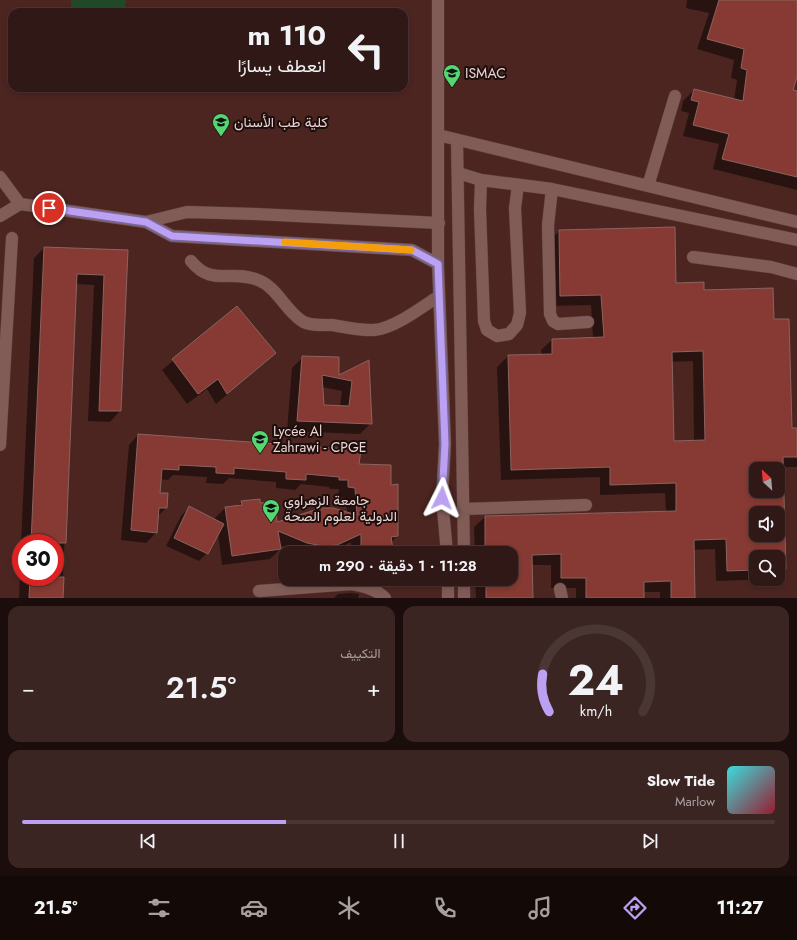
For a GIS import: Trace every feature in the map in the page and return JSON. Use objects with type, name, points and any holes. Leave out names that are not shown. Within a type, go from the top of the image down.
[{"type":"street","points":[[438,0],[438,264],[445,444],[442,498],[446,546]]},
{"type":"street","points":[[648,186],[675,96]]},
{"type":"street","points":[[438,135],[797,222]]},
{"type":"street","points":[[457,140],[464,546]]},
{"type":"street","points":[[458,172],[481,180],[552,189],[797,240]]},
{"type":"street","points":[[0,177],[20,204]]},
{"type":"street","points":[[481,180],[480,209],[484,321],[487,330],[497,336],[509,334],[517,325],[520,313],[515,208],[518,185]]},
{"type":"street","points":[[552,189],[548,225],[550,314],[553,320],[558,324],[588,322]]},
{"type":"street","points":[[0,216],[20,204],[146,222],[172,236],[412,250],[438,264]]},
{"type":"street","points":[[146,222],[187,212],[439,223]]},
{"type":"street","points":[[0,445],[3,327],[12,238]]},
{"type":"street","points":[[693,257],[771,267],[797,274]]},
{"type":"street","points":[[191,261],[199,272],[211,276],[241,276],[261,281],[272,290],[293,314],[304,322],[374,330],[390,326],[439,296]]},
{"type":"street","points":[[463,509],[586,505]]},
{"type":"street","points":[[258,591],[352,584],[361,585],[381,594],[385,598]]},
{"type":"street","points":[[448,586],[448,598]]},
{"type":"street","points":[[464,586],[464,598]]},
{"type":"shaded area","points":[[0,0],[797,0],[797,598],[0,598]]},
{"type":"green space","points":[[71,0],[126,0],[125,8],[71,8]]},
{"type":"building","points":[[719,0],[797,0],[797,77],[793,90],[797,91],[797,177],[722,159],[729,134],[693,125],[699,102],[691,100],[694,89],[743,101],[747,70],[741,68],[744,49],[707,39]]},
{"type":"building","points":[[675,227],[676,283],[704,282],[704,290],[773,288],[774,319],[789,319],[792,428],[797,428],[797,457],[783,457],[783,462],[749,462],[749,498],[784,498],[784,506],[749,506],[749,542],[785,542],[785,532],[786,569],[785,550],[749,550],[749,570],[727,571],[726,539],[694,540],[695,598],[671,598],[671,581],[644,582],[644,598],[586,598],[586,578],[561,578],[561,554],[532,555],[533,598],[486,598],[486,586],[518,586],[518,546],[485,546],[485,516],[676,511],[676,483],[610,485],[610,467],[511,470],[508,355],[552,354],[552,339],[604,337],[601,295],[560,296],[559,230]],"holes":[[[703,351],[705,440],[674,441],[672,352]]]},
{"type":"building","points":[[44,247],[128,250],[121,411],[99,411],[104,275],[77,274],[66,543],[64,543],[64,534],[31,534]]},
{"type":"building","points":[[237,306],[276,353],[227,394],[218,379],[198,394],[172,359]]},
{"type":"building","points":[[302,356],[339,357],[339,375],[369,360],[372,424],[297,421]],"holes":[[[322,375],[352,381],[349,406],[324,405]]]},
{"type":"building","points":[[138,434],[361,450],[359,464],[391,465],[391,485],[398,484],[398,536],[391,537],[392,546],[361,546],[361,534],[337,545],[323,546],[307,543],[278,531],[280,546],[278,546],[278,549],[232,556],[225,507],[242,505],[241,501],[260,499],[260,503],[275,502],[277,522],[321,508],[333,508],[357,515],[355,488],[348,487],[348,480],[339,480],[339,477],[306,474],[306,480],[286,479],[286,472],[234,468],[234,474],[216,473],[216,467],[179,465],[179,470],[162,469],[160,493],[168,493],[167,508],[159,508],[157,533],[131,530]]},
{"type":"building","points":[[189,506],[224,524],[208,554],[174,538]]},
{"type":"building","points":[[30,586],[64,586],[63,598],[29,598]]},
{"type":"slow traffic","points":[[285,242],[411,250]]},
{"type":"place","name":"ISMAC","points":[[452,88]]},
{"type":"place","name":"كلية طب الأسنان","points":[[221,137]]},
{"type":"place","name":"Lycée Al Zahrawi - CPGE","points":[[260,454]]},
{"type":"place","name":"جامعة الزهراوي الدولية لعلوم الصحة","points":[[271,523]]},
{"type":"route","points":[[49,208],[146,222],[172,236],[412,250],[438,264],[445,444],[442,498]]}]
